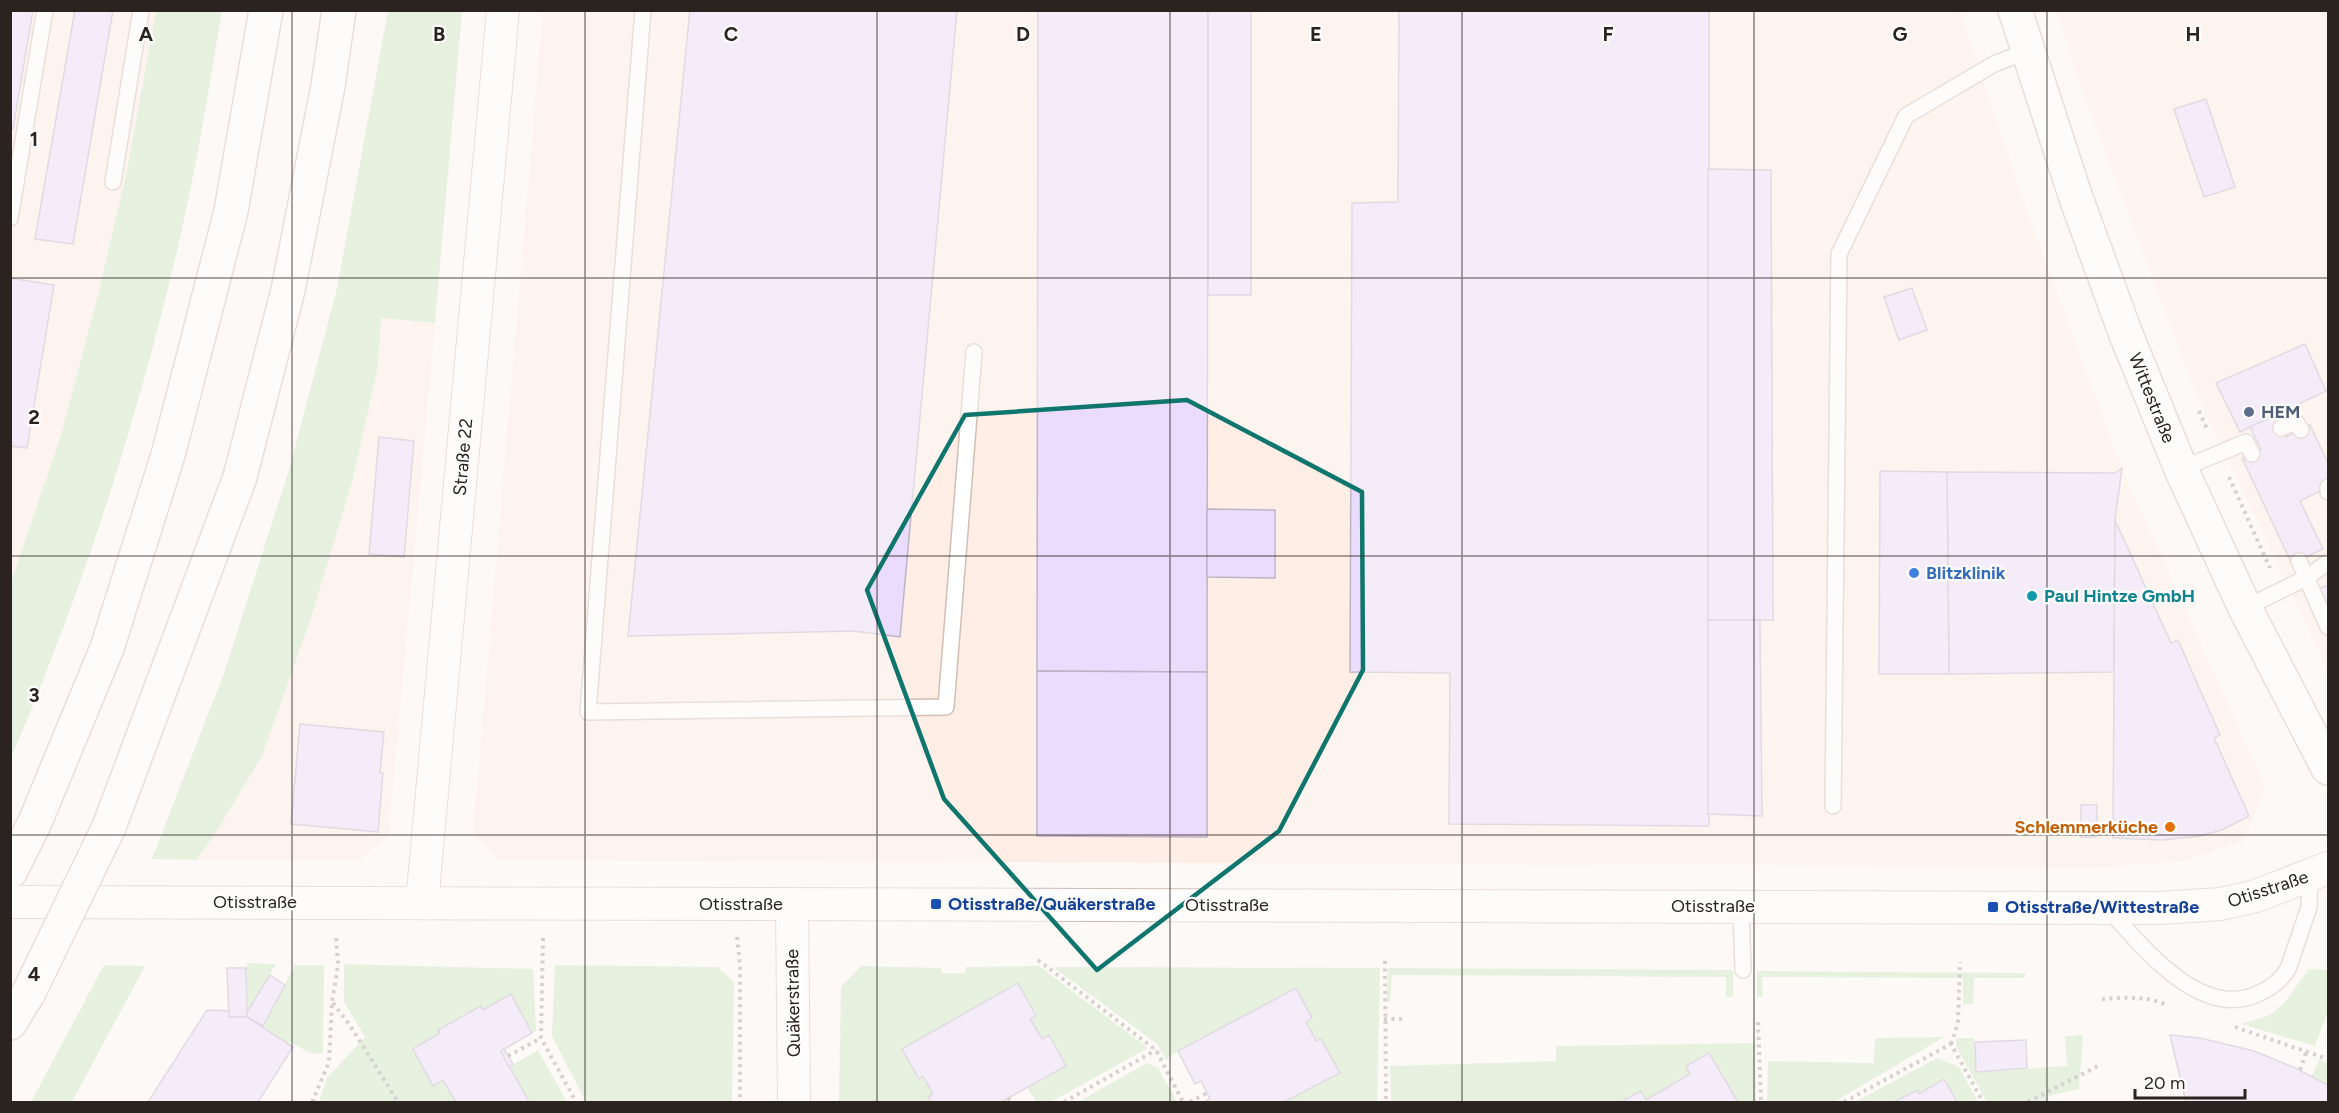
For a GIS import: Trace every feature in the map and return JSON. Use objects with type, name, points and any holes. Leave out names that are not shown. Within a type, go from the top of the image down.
[{"type":"main road","points":[[10,872],[35,822],[107,648],[168,456],[231,211],[266,10]]},
{"type":"main road","points":[[10,1023],[29,992],[109,827],[240,477],[288,290],[328,86],[339,10]]},
{"type":"main road","name":"Wittestraße","points":[[2015,10],[2076,198],[2125,332],[2181,469],[2246,608],[2328,768]]},
{"type":"street","name":"Straße 22","points":[[422,903],[503,10]]},
{"type":"street","name":"Otisstraße","points":[[10,902],[2160,908],[2222,904],[2256,896],[2319,872]]},
{"type":"street","name":"Quäkerstraße","points":[[792,904],[794,1102]]},
{"type":"lane","points":[[10,218],[45,10]]},
{"type":"lane","points":[[113,182],[141,10]]},
{"type":"lane","points":[[643,10],[588,712],[946,707],[974,352]]},
{"type":"lane","points":[[1833,806],[1839,254],[1906,116],[1994,64],[2028,51]]},
{"type":"lane","points":[[2281,428],[2296,422],[2301,430]]},
{"type":"lane","points":[[2181,469],[2218,453],[2251,445]]},
{"type":"lane","points":[[2299,561],[2328,627]]},
{"type":"lane","points":[[2246,608],[2306,578],[2328,562]]},
{"type":"lane","points":[[2106,907],[2159,965],[2215,998],[2240,1001],[2263,991],[2284,976],[2319,872]]},
{"type":"lane","points":[[1741,906],[1743,970]]},
{"type":"path","points":[[2194,401],[2281,591]]},
{"type":"path","points":[[313,1102],[329,1062],[332,1002],[338,965],[336,903]]},
{"type":"path","points":[[543,937],[540,1038],[576,1102]]},
{"type":"path","points":[[737,940],[740,965],[740,1102]]},
{"type":"path","points":[[1038,960],[1156,1050],[1183,1102]]},
{"type":"path","points":[[1384,961],[1386,1102]]},
{"type":"path","points":[[1844,1102],[1852,1100],[1951,1044],[1958,1023],[1960,962]]},
{"type":"path","points":[[332,1002],[349,1024],[398,1102]]},
{"type":"path","points":[[1384,1019],[1406,1019]]},
{"type":"path","points":[[1758,1022],[1761,1102]]},
{"type":"path","points":[[508,1056],[540,1038]]},
{"type":"path","points":[[1951,1044],[1983,1102]]},
{"type":"path","points":[[1064,1102],[1156,1050]]},
{"type":"path","points":[[2300,1070],[2307,1050]]},
{"type":"path","points":[[2028,1102],[2098,1066]]},
{"type":"path","points":[[1190,1102],[1207,1093]]},
{"type":"highlighted area","points":[[1187,400],[1362,492],[1363,670],[1279,831],[1097,970],[944,799],[867,590],[965,415]]},
{"type":"shaded area","points":[[543,10],[1960,11],[2028,213],[2122,468],[2265,786],[2244,841],[2186,860],[2112,867],[498,860],[473,833]]},
{"type":"shaded area","points":[[11,11],[156,11],[127,170],[98,295],[61,435],[11,582]]},
{"type":"shaded area","points":[[2057,11],[2328,11],[2328,671],[2195,391],[2082,91]]},
{"type":"shaded area","points":[[381,317],[435,323],[389,834],[360,860],[196,860],[213,837],[353,479],[378,367]]},
{"type":"green space","points":[[156,11],[222,11],[204,120],[166,297],[129,431],[63,629],[11,758],[11,582],[61,435],[98,295],[127,170]]},
{"type":"green space","points":[[388,11],[462,11],[435,323],[381,318],[378,367],[353,479],[312,615],[262,756],[213,837],[196,860],[152,859],[224,673],[289,470],[337,288]]},
{"type":"green space","points":[[247,963],[276,964],[247,1012],[246,968]]},
{"type":"green space","points":[[344,964],[533,969],[536,1031],[532,1033],[510,994],[483,1010],[481,1006],[413,1049],[433,1085],[443,1080],[456,1102],[321,1102],[327,1078],[365,1037],[344,1002]]},
{"type":"green space","points":[[104,965],[145,966],[72,1102],[31,1102]]},
{"type":"green space","points":[[295,965],[324,965],[323,1052],[315,1054],[290,1041],[288,1044],[263,1026]]},
{"type":"green space","points":[[555,965],[718,967],[734,982],[732,1102],[586,1102],[552,1036]]},
{"type":"green space","points":[[861,966],[941,968],[941,973],[965,973],[965,967],[1039,966],[1148,1048],[1051,1102],[1037,1102],[1027,1088],[1066,1065],[1049,1035],[1042,1039],[1030,1019],[1036,1015],[1017,984],[902,1049],[918,1079],[923,1076],[933,1094],[928,1097],[932,1102],[839,1102],[841,987]]},
{"type":"green space","points":[[1053,967],[1380,968],[1377,1102],[1284,1102],[1340,1073],[1321,1039],[1316,1041],[1306,1022],[1312,1018],[1296,988],[1178,1051],[1166,1060],[1157,1044]]},
{"type":"green space","points":[[1388,968],[1733,970],[1733,997],[1726,997],[1726,977],[1392,975],[1390,1002],[1387,1001]]},
{"type":"green space","points":[[2309,969],[2328,970],[2328,1011],[2315,1046],[2241,1024],[2270,1015],[2284,1003]]},
{"type":"green space","points":[[1757,971],[2025,973],[2025,978],[1974,978],[1973,1004],[1963,1004],[1963,978],[1762,977],[1763,997],[1757,997]]},
{"type":"green space","points":[[2083,1035],[2079,1089],[2048,1096],[2049,1102],[1987,1102],[1956,1046],[1956,1038],[1974,1038],[1977,1072],[2067,1066],[2065,1036]]},
{"type":"green space","points":[[1944,1037],[1834,1102],[1767,1102],[1768,1061],[1874,1063],[1875,1038]]},
{"type":"green space","points":[[1755,1043],[1756,1102],[1738,1102],[1709,1053],[1686,1066],[1690,1074],[1646,1100],[1641,1091],[1621,1102],[1391,1102],[1390,1066],[1556,1061],[1556,1046]]},
{"type":"green space","points":[[538,1050],[567,1102],[529,1102],[509,1067]]},
{"type":"green space","points":[[1937,1058],[1959,1067],[1978,1102],[1957,1102],[1944,1079],[1919,1094],[1917,1090],[1894,1102],[1855,1102]]},
{"type":"green space","points":[[2319,1059],[2328,1064],[2328,1085],[2312,1076]]},
{"type":"green space","points":[[1147,1063],[1158,1068],[1177,1102],[1078,1102]]},
{"type":"building","points":[[10,10],[33,10],[13,129],[10,128]]},
{"type":"building","points":[[75,10],[113,10],[73,244],[35,239]]},
{"type":"building","points":[[690,10],[957,10],[900,637],[854,631],[628,636]]},
{"type":"building","points":[[1038,10],[1208,10],[1207,672],[1037,671]]},
{"type":"building","points":[[1208,10],[1251,10],[1251,295],[1208,295]]},
{"type":"building","points":[[1399,10],[1709,10],[1709,826],[1449,824],[1450,673],[1350,672],[1352,203],[1398,202]]},
{"type":"building","points":[[2206,99],[2235,187],[2204,197],[2174,109]]},
{"type":"building","points":[[1708,169],[1771,170],[1773,620],[1708,620]]},
{"type":"building","points":[[10,278],[54,285],[27,448],[10,446]]},
{"type":"building","points":[[1912,288],[1927,330],[1899,340],[1884,297]]},
{"type":"building","points":[[2305,344],[2326,391],[2240,432],[2216,383]]},
{"type":"building","points":[[2274,416],[2286,437],[2310,425],[2328,463],[2328,487],[2300,501],[2323,549],[2292,564],[2242,458],[2261,449],[2250,427]]},
{"type":"building","points":[[379,437],[414,441],[404,557],[369,554]]},
{"type":"building","name":"Paul Hintze GmbH","points":[[2122,468],[2115,520],[2114,672],[1949,674],[1947,472],[2115,473]]},
{"type":"building","name":"Blitzklinik","points":[[1880,471],[1947,472],[1949,674],[1879,674]]},
{"type":"building","points":[[1207,509],[1275,510],[1275,578],[1207,577]]},
{"type":"building","points":[[2115,520],[2171,643],[2178,640],[2220,735],[2214,738],[2249,816],[2222,830],[2200,836],[2162,840],[2113,838]]},
{"type":"building","points":[[2328,585],[2328,618],[2316,590]]},
{"type":"building","points":[[1708,620],[1760,620],[1762,816],[1708,814]]},
{"type":"building","points":[[1037,671],[1207,672],[1207,837],[1037,836]]},
{"type":"building","points":[[300,724],[384,732],[378,832],[291,824]]},
{"type":"building","points":[[2081,805],[2097,805],[2096,837],[2081,837]]},
{"type":"building","points":[[227,968],[246,968],[247,1017],[229,1017]]},
{"type":"building","points":[[270,975],[285,985],[263,1026],[247,1017],[247,1012]]},
{"type":"building","points":[[1018,983],[1036,1016],[1030,1019],[1042,1039],[1049,1035],[1066,1066],[1001,1102],[932,1102],[928,1097],[933,1094],[923,1076],[919,1079],[902,1049]]},
{"type":"building","points":[[1296,988],[1312,1018],[1306,1022],[1316,1041],[1321,1039],[1340,1073],[1284,1102],[1204,1102],[1210,1099],[1201,1081],[1195,1084],[1178,1051]]},
{"type":"building","points":[[511,994],[532,1033],[501,1051],[529,1102],[456,1102],[443,1080],[433,1086],[413,1049],[440,1033],[438,1030],[481,1006],[483,1010]]},
{"type":"building","points":[[207,1010],[229,1011],[229,1017],[247,1017],[293,1047],[258,1102],[148,1102]]},
{"type":"building","points":[[2170,1035],[2200,1038],[2254,1051],[2293,1067],[2328,1085],[2328,1102],[2186,1102]]},
{"type":"building","points":[[2026,1040],[2027,1068],[1976,1072],[1975,1042]]},
{"type":"building","points":[[504,1049],[513,1064],[509,1067],[501,1051]]},
{"type":"building","points":[[1709,1053],[1738,1102],[1621,1102],[1641,1091],[1646,1100],[1690,1074],[1686,1066]]},
{"type":"building","points":[[1944,1079],[1957,1102],[1894,1102],[1917,1090],[1919,1094]]},
{"type":"place","name":"HEM","points":[[2249,412]]},
{"type":"place","name":"Blitzklinik","points":[[1914,573]]},
{"type":"place","name":"Paul Hintze GmbH","points":[[2032,596]]},
{"type":"place","name":"Schlemmerküche","points":[[2170,827]]},
{"type":"place","name":"Otisstraße/Quäkerstraße","points":[[936,904]]},
{"type":"place","name":"Otisstraße/Wittestraße","points":[[1993,907]]}]
